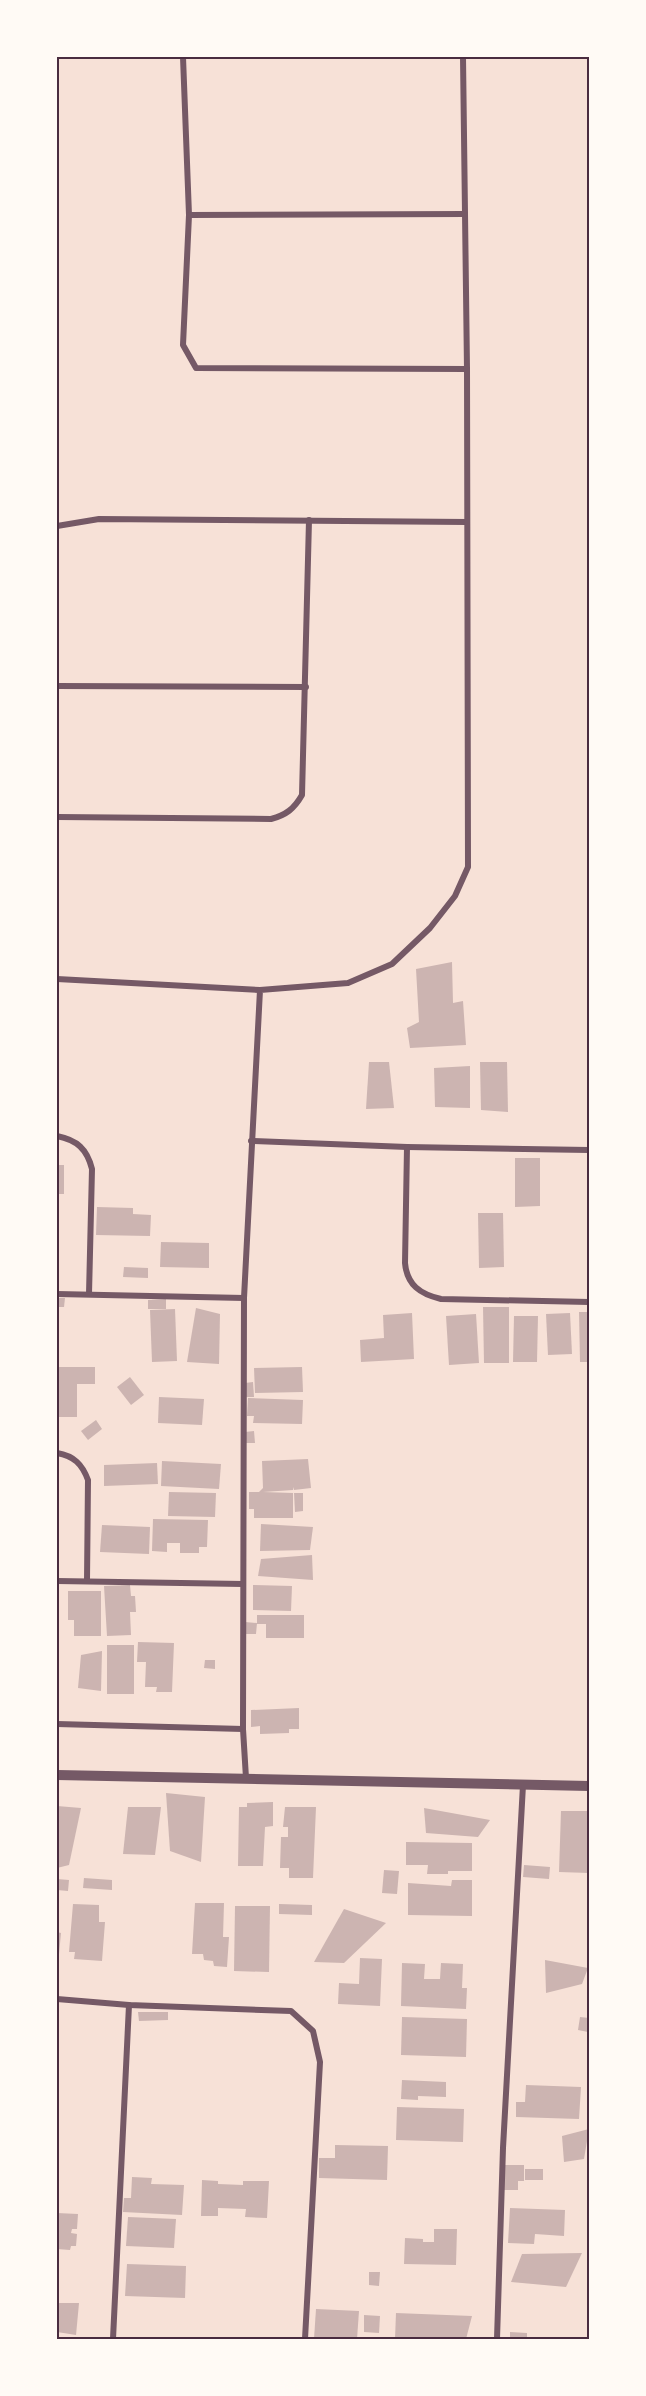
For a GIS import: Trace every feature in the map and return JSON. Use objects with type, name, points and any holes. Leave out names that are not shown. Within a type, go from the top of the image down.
[{"type":"street","points":[[183,57],[189,215],[183,345],[196,368],[467,369]]},
{"type":"street","points":[[57,979],[260,990],[348,983],[392,964],[430,928],[455,896],[468,867],[467,369],[463,57]]},
{"type":"street","points":[[189,215],[465,213]]},
{"type":"street","points":[[57,526],[99,519],[467,522]]},
{"type":"street","points":[[57,816],[271,819],[284,815],[296,806],[302,795],[309,520]]},
{"type":"street","points":[[57,686],[306,687]]},
{"type":"street","points":[[246,1778],[243,1729],[244,1298],[260,990]]},
{"type":"street","points":[[57,1136],[78,1144],[88,1156],[92,1169],[89,1294]]},
{"type":"street","points":[[251,1141],[406,1147],[589,1150]]},
{"type":"street","points":[[406,1147],[405,1263],[406,1275],[412,1285],[425,1295],[441,1299],[589,1302]]},
{"type":"street","points":[[57,1294],[244,1298]]},
{"type":"street","points":[[57,1453],[72,1457],[82,1466],[88,1480],[87,1581]]},
{"type":"street","points":[[57,1581],[243,1584]]},
{"type":"street","points":[[57,1724],[243,1729]]},
{"type":"street","points":[[57,1775],[589,1786]]},
{"type":"street","points":[[497,2339],[503,2148],[523,1785]]},
{"type":"street","points":[[57,1999],[129,2005],[291,2011],[313,2031],[320,2062],[304,2339]]},
{"type":"street","points":[[113,2339],[129,2005]]},
{"type":"building","points":[[452,962],[453,1003],[463,1001],[466,1045],[410,1048],[407,1028],[419,1022],[416,969]]},
{"type":"building","points":[[369,1062],[389,1062],[394,1108],[366,1109]]},
{"type":"building","points":[[480,1062],[507,1062],[508,1112],[481,1110]]},
{"type":"building","points":[[470,1066],[470,1108],[435,1107],[434,1068]]},
{"type":"building","points":[[515,1158],[540,1158],[540,1206],[515,1207]]},
{"type":"building","points":[[57,1165],[64,1165],[64,1194],[57,1194]]},
{"type":"building","points":[[97,1207],[133,1208],[133,1214],[151,1215],[150,1236],[96,1235]]},
{"type":"building","points":[[478,1213],[503,1213],[504,1267],[479,1268]]},
{"type":"building","points":[[161,1242],[209,1243],[209,1268],[160,1267]]},
{"type":"building","points":[[124,1267],[148,1268],[148,1278],[123,1277]]},
{"type":"building","points":[[57,1298],[65,1298],[64,1307],[57,1307]]},
{"type":"building","points":[[166,1299],[166,1309],[148,1309],[148,1300]]},
{"type":"building","points":[[483,1307],[509,1307],[509,1363],[484,1363]]},
{"type":"building","points":[[196,1308],[220,1314],[219,1364],[187,1362]]},
{"type":"building","points":[[175,1309],[177,1361],[152,1362],[150,1310]]},
{"type":"building","points":[[579,1312],[589,1312],[589,1362],[580,1362]]},
{"type":"building","points":[[412,1313],[414,1359],[361,1362],[360,1340],[384,1338],[383,1315]]},
{"type":"building","points":[[570,1313],[572,1354],[548,1355],[546,1314]]},
{"type":"building","points":[[476,1314],[479,1363],[449,1365],[446,1316]]},
{"type":"building","points":[[514,1316],[538,1316],[537,1362],[513,1362]]},
{"type":"building","points":[[57,1367],[95,1367],[95,1384],[77,1384],[77,1417],[58,1417]]},
{"type":"building","points":[[302,1367],[303,1392],[255,1393],[254,1368]]},
{"type":"building","points":[[130,1377],[144,1395],[131,1405],[117,1387]]},
{"type":"building","points":[[253,1382],[254,1397],[245,1397],[245,1383]]},
{"type":"building","points":[[159,1397],[204,1399],[202,1425],[158,1423]]},
{"type":"building","points":[[248,1398],[303,1400],[302,1424],[253,1423],[254,1416],[247,1416]]},
{"type":"building","points":[[96,1420],[102,1429],[88,1440],[81,1431]]},
{"type":"building","points":[[254,1431],[255,1443],[246,1443],[245,1432]]},
{"type":"building","points":[[308,1459],[311,1488],[294,1490],[293,1487],[293,1490],[263,1492],[293,1493],[293,1518],[254,1518],[254,1509],[249,1509],[249,1492],[259,1492],[263,1488],[262,1461]]},
{"type":"building","points":[[162,1461],[221,1464],[219,1489],[161,1486]]},
{"type":"building","points":[[157,1463],[158,1484],[104,1486],[104,1465]]},
{"type":"building","points":[[169,1492],[216,1493],[215,1517],[168,1516]]},
{"type":"building","points":[[294,1493],[303,1493],[303,1511],[295,1512]]},
{"type":"building","points":[[153,1519],[208,1520],[207,1547],[199,1547],[199,1553],[180,1553],[180,1543],[167,1543],[167,1552],[152,1551]]},
{"type":"building","points":[[261,1524],[313,1527],[310,1550],[260,1551]]},
{"type":"building","points":[[102,1525],[150,1527],[149,1554],[100,1552]]},
{"type":"building","points":[[312,1555],[313,1580],[258,1576],[261,1559]]},
{"type":"building","points":[[130,1585],[131,1596],[135,1596],[136,1612],[130,1612],[131,1635],[107,1636],[104,1586]]},
{"type":"building","points":[[253,1585],[292,1586],[291,1611],[253,1610]]},
{"type":"building","points":[[68,1591],[101,1591],[101,1636],[74,1636],[74,1620],[68,1620]]},
{"type":"building","points":[[257,1615],[304,1615],[304,1638],[266,1638],[266,1624],[257,1624]]},
{"type":"building","points":[[245,1622],[257,1623],[256,1634],[244,1634]]},
{"type":"building","points":[[138,1642],[174,1643],[172,1692],[156,1692],[157,1687],[145,1687],[146,1662],[137,1662]]},
{"type":"building","points":[[107,1645],[134,1645],[134,1694],[107,1694]]},
{"type":"building","points":[[102,1651],[101,1691],[78,1688],[81,1655]]},
{"type":"building","points":[[205,1660],[215,1660],[215,1669],[204,1668]]},
{"type":"building","points":[[299,1708],[299,1729],[289,1729],[289,1733],[260,1734],[260,1726],[251,1727],[251,1710]]},
{"type":"building","points":[[166,1793],[205,1797],[201,1862],[170,1851]]},
{"type":"building","points":[[273,1802],[273,1826],[265,1827],[263,1866],[238,1866],[239,1807],[247,1807],[247,1803]]},
{"type":"building","points":[[57,1806],[81,1808],[69,1865],[57,1868]]},
{"type":"building","points":[[128,1807],[161,1807],[155,1855],[123,1854]]},
{"type":"building","points":[[285,1807],[316,1807],[313,1878],[289,1878],[289,1868],[280,1868],[281,1837],[288,1837],[288,1827],[283,1827]]},
{"type":"building","points":[[424,1808],[490,1820],[478,1837],[426,1833]]},
{"type":"building","points":[[561,1811],[589,1811],[589,1873],[559,1872]]},
{"type":"building","points":[[406,1842],[472,1843],[472,1871],[427,1874],[428,1865],[406,1865]]},
{"type":"building","points":[[524,1865],[550,1867],[549,1879],[523,1877]]},
{"type":"building","points":[[384,1870],[399,1871],[397,1894],[382,1893]]},
{"type":"building","points":[[84,1878],[112,1880],[112,1890],[83,1888]]},
{"type":"building","points":[[57,1879],[69,1880],[68,1891],[57,1890]]},
{"type":"building","points":[[452,1880],[472,1880],[472,1916],[408,1915],[408,1883],[451,1886]]},
{"type":"building","points":[[195,1903],[224,1903],[223,1937],[229,1937],[227,1967],[214,1966],[213,1961],[204,1960],[203,1954],[192,1954]]},
{"type":"building","points":[[73,1904],[99,1905],[99,1922],[105,1922],[102,1961],[74,1959],[75,1952],[69,1952]]},
{"type":"building","points":[[279,1904],[312,1905],[312,1915],[279,1914]]},
{"type":"building","points":[[235,1906],[270,1906],[269,1972],[234,1971]]},
{"type":"building","points":[[344,1909],[386,1923],[344,1963],[314,1962]]},
{"type":"building","points":[[57,1932],[61,1933],[59,1954],[57,1954]]},
{"type":"building","points":[[360,1958],[382,1959],[380,2006],[338,2004],[339,1983],[359,1984]]},
{"type":"building","points":[[545,1960],[588,1968],[582,1984],[546,1993]]},
{"type":"building","points":[[402,1963],[425,1964],[424,1979],[440,1979],[441,1963],[463,1964],[462,1988],[467,1988],[466,2009],[401,2006]]},
{"type":"building","points":[[138,2012],[168,2012],[168,2020],[139,2021]]},
{"type":"building","points":[[402,2017],[467,2019],[466,2057],[401,2055]]},
{"type":"building","points":[[580,2017],[589,2018],[588,2032],[578,2030]]},
{"type":"building","points":[[402,2080],[446,2082],[446,2097],[418,2096],[418,2100],[401,2099]]},
{"type":"building","points":[[526,2085],[581,2087],[579,2119],[516,2117],[516,2102],[525,2102]]},
{"type":"building","points":[[397,2107],[464,2109],[463,2142],[396,2140]]},
{"type":"building","points":[[589,2129],[584,2159],[564,2162],[562,2136]]},
{"type":"building","points":[[335,2145],[388,2146],[387,2180],[319,2178],[319,2158],[335,2158]]},
{"type":"building","points":[[504,2165],[524,2165],[524,2181],[518,2181],[518,2190],[504,2190]]},
{"type":"building","points":[[525,2169],[543,2169],[543,2180],[525,2180]]},
{"type":"building","points":[[132,2177],[152,2178],[151,2184],[184,2185],[182,2215],[123,2212],[124,2198],[131,2198]]},
{"type":"building","points":[[202,2180],[218,2181],[218,2184],[243,2185],[243,2181],[269,2181],[267,2218],[245,2217],[246,2209],[218,2208],[218,2216],[201,2216]]},
{"type":"building","points":[[510,2208],[565,2210],[564,2236],[535,2234],[534,2244],[508,2243]]},
{"type":"building","points":[[57,2213],[78,2214],[77,2229],[72,2229],[71,2233],[77,2234],[76,2246],[71,2246],[70,2250],[57,2249]]},
{"type":"building","points":[[128,2217],[176,2219],[174,2248],[126,2246]]},
{"type":"building","points":[[434,2229],[457,2229],[456,2265],[404,2264],[405,2238],[434,2242]]},
{"type":"building","points":[[582,2253],[566,2287],[511,2282],[522,2254]]},
{"type":"building","points":[[127,2264],[186,2266],[185,2298],[125,2296]]},
{"type":"building","points":[[369,2272],[380,2272],[379,2286],[369,2285]]},
{"type":"building","points":[[57,2303],[79,2303],[76,2335],[57,2332]]},
{"type":"building","points":[[316,2309],[359,2311],[357,2339],[314,2339]]},
{"type":"building","points":[[396,2313],[472,2316],[466,2339],[395,2339]]},
{"type":"building","points":[[364,2315],[380,2316],[379,2333],[364,2332]]},
{"type":"building","points":[[510,2332],[527,2333],[527,2339],[510,2339]]},
{"type":"building","points":[[532,2337],[550,2337],[550,2339],[532,2339]]}]
